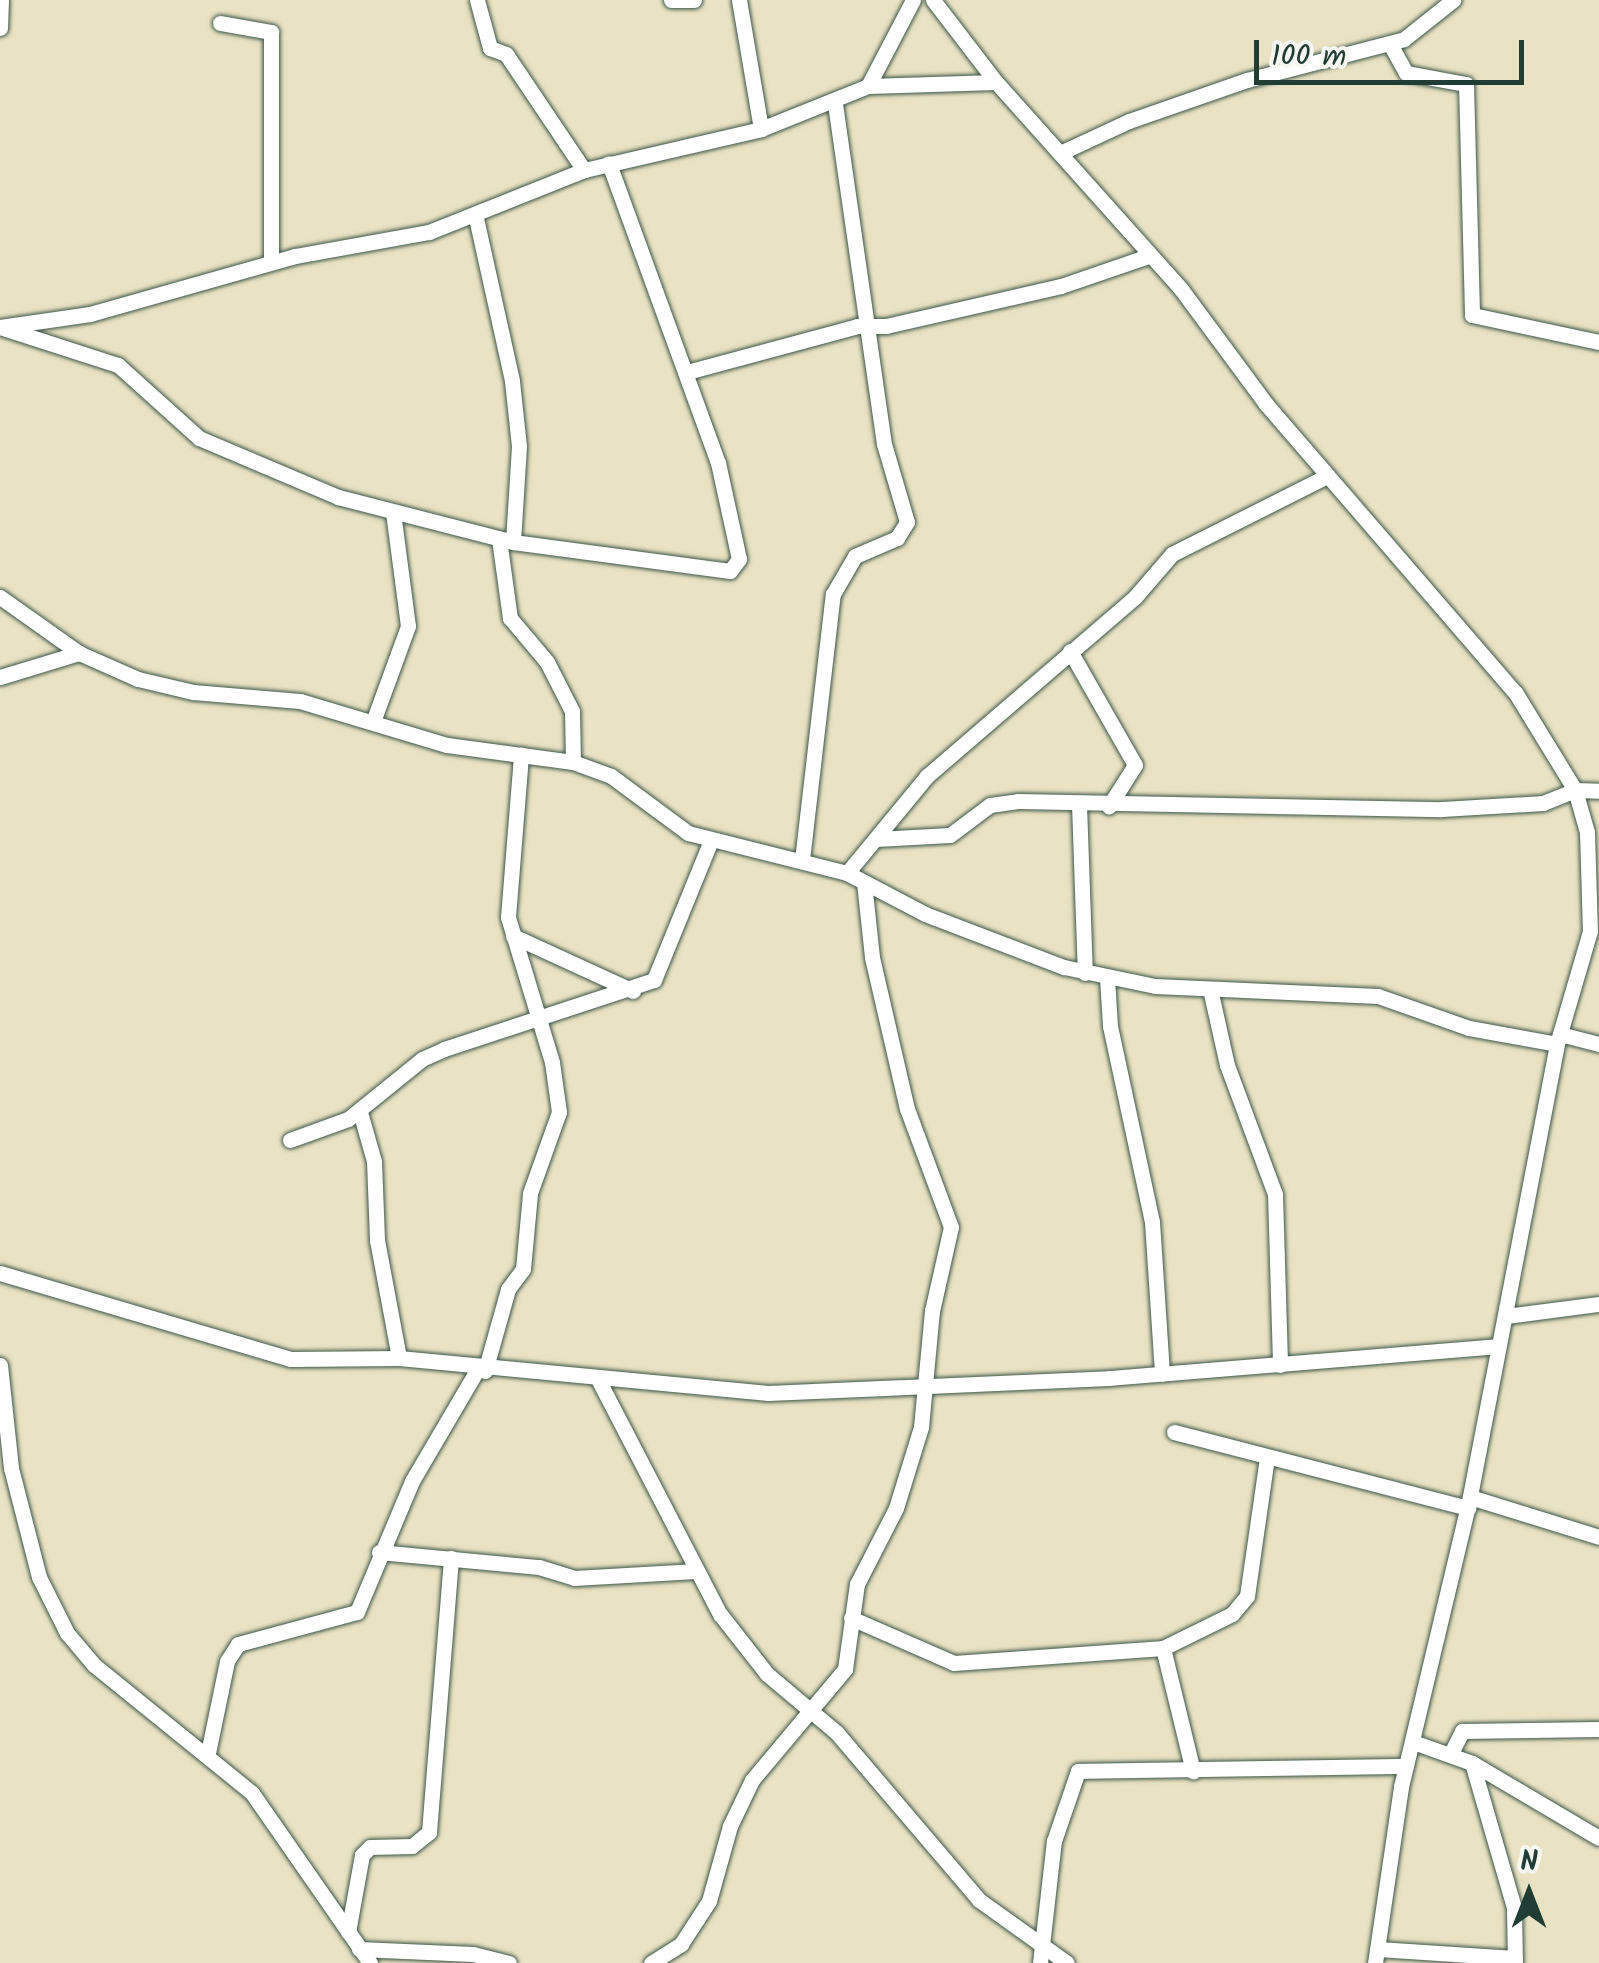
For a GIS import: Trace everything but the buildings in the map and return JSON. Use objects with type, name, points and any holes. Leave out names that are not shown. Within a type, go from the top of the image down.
[{"type":"street","points":[[0,28],[1,0]]},
{"type":"street","points":[[477,0],[490,48],[506,54],[584,170]]},
{"type":"street","points":[[670,0],[694,0]]},
{"type":"street","points":[[739,0],[762,130]]},
{"type":"street","points":[[868,86],[913,0]]},
{"type":"street","points":[[933,0],[996,82],[1148,256],[1327,476],[1371,518],[1515,692],[1576,790],[1595,858],[1590,930],[1558,1039],[1469,1502],[1406,1766],[1377,1956],[1515,1960],[1514,1908],[1472,1763]]},
{"type":"street","points":[[1060,153],[1129,121],[1247,80],[1390,44],[1415,33],[1453,0]]},
{"type":"street","points":[[220,23],[270,32],[271,262]]},
{"type":"street","points":[[1390,44],[1406,73],[1466,84],[1472,315],[1599,342]]},
{"type":"street","points":[[609,163],[718,463],[738,566],[730,571],[506,541],[393,512],[232,455],[188,430],[118,365],[0,327],[90,314],[271,262],[476,218],[584,170],[609,163],[762,130],[835,104],[868,86],[996,82]]},
{"type":"street","points":[[802,860],[833,594],[854,556],[897,538],[907,522],[888,464],[835,104]]},
{"type":"street","points":[[476,218],[512,381],[519,446],[506,541],[510,618],[546,662],[572,712],[573,762]]},
{"type":"street","points":[[687,372],[866,326],[1062,286],[1148,256]]},
{"type":"street","points":[[847,873],[928,776],[1186,544],[1327,476]]},
{"type":"street","points":[[374,719],[408,626],[393,512]]},
{"type":"street","points":[[0,597],[79,653],[138,679],[193,692],[300,701],[374,719],[447,745],[573,762],[611,776],[710,843],[802,860],[847,873],[960,928],[1085,974],[1210,989],[1378,996],[1469,1028],[1599,1044]]},
{"type":"street","points":[[1070,651],[1135,765],[1109,806]]},
{"type":"street","points":[[0,677],[79,653]]},
{"type":"street","points":[[208,1752],[231,1653],[276,1631],[357,1612],[379,1552],[481,1370],[508,1289],[523,1269],[533,1180],[557,1126],[559,1090],[513,936],[511,827],[521,755]]},
{"type":"street","points":[[876,839],[950,834],[995,803],[1481,808],[1542,803],[1576,790],[1599,791]]},
{"type":"street","points":[[1079,804],[1085,974]]},
{"type":"street","points":[[290,1140],[360,1112],[422,1059],[540,1022],[592,1000],[633,991],[654,980],[710,843]]},
{"type":"street","points":[[651,1963],[680,1944],[709,1901],[740,1800],[806,1708],[845,1669],[857,1584],[910,1468],[927,1389],[932,1312],[951,1227],[907,1109],[872,957],[864,882]]},
{"type":"street","points":[[513,936],[633,991]]},
{"type":"street","points":[[1107,978],[1110,1026],[1152,1222],[1162,1374]]},
{"type":"street","points":[[1210,989],[1227,1065],[1275,1194],[1280,1365]]},
{"type":"street","points":[[360,1112],[374,1160],[376,1240],[399,1358]]},
{"type":"street","points":[[0,1273],[253,1353],[399,1358],[599,1382],[768,1394],[927,1389],[1162,1374],[1498,1346]]},
{"type":"street","points":[[1506,1316],[1599,1304]]},
{"type":"street","points":[[0,1366],[11,1468],[46,1596],[78,1650],[208,1752],[272,1818],[361,1958],[473,1954],[509,1963]]},
{"type":"street","points":[[599,1382],[720,1614],[768,1674],[837,1733],[979,1900],[1041,1955],[1067,1963]]},
{"type":"street","points":[[1174,1432],[1267,1458],[1469,1502],[1599,1538]]},
{"type":"street","points":[[851,1618],[954,1663],[1163,1648],[1232,1614],[1247,1596],[1267,1458]]},
{"type":"street","points":[[379,1552],[540,1566],[574,1578],[696,1571]]},
{"type":"street","points":[[348,1932],[362,1855],[370,1847],[412,1846],[430,1832],[451,1558]]},
{"type":"street","points":[[1163,1648],[1192,1771]]},
{"type":"street","points":[[1451,1753],[1462,1731],[1599,1729]]},
{"type":"street","points":[[1413,1742],[1472,1763],[1599,1838]]},
{"type":"street","points":[[1041,1955],[1054,1841],[1073,1776],[1078,1771],[1406,1766]]}]
